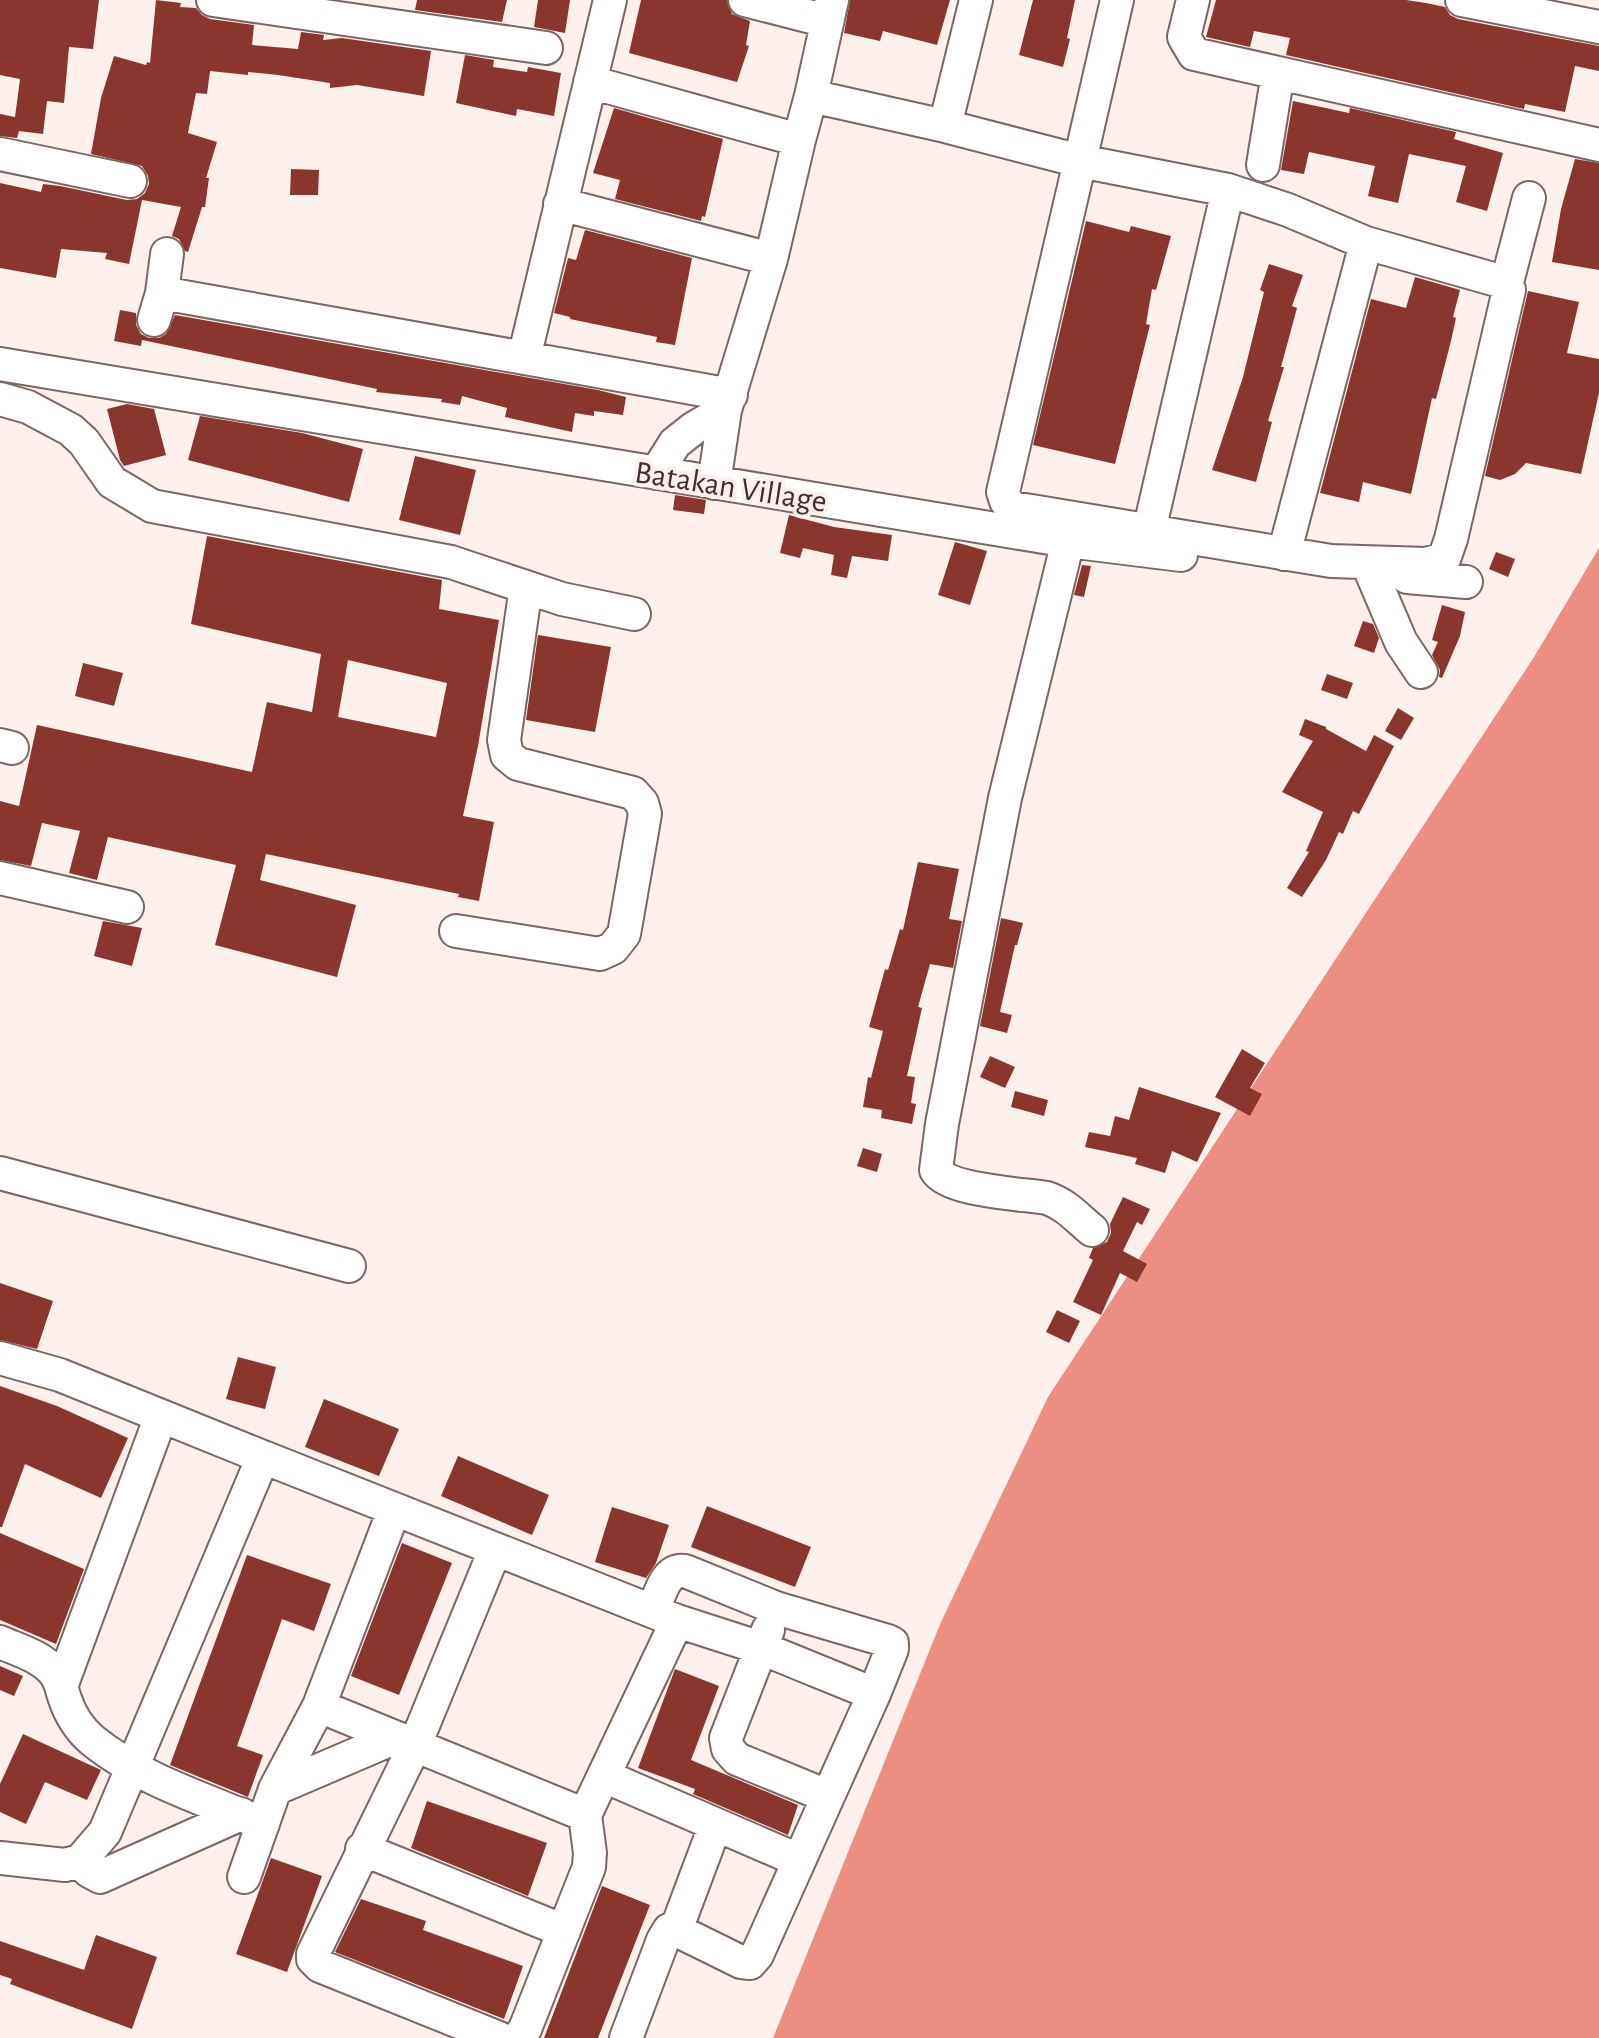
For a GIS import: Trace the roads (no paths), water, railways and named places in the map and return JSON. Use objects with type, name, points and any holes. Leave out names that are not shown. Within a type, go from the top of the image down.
[{"type":"street","points":[[213,0],[546,48]]},
{"type":"street","points":[[524,358],[610,0]]},
{"type":"street","points":[[714,483],[728,402],[771,259],[830,10],[745,0]]},
{"type":"street","points":[[945,126],[976,0]]},
{"type":"street","points":[[811,96],[1080,161],[1228,190],[1288,210],[1366,243],[1500,281],[1510,295],[1444,559],[1426,564],[1331,561],[1013,508],[1006,501],[1003,492],[1080,161],[1117,0]]},
{"type":"street","points":[[1193,0],[1184,37],[1194,54],[1599,145]]},
{"type":"street","points":[[1462,0],[1599,27]]},
{"type":"street","points":[[1263,165],[1278,73]]},
{"type":"street","points":[[590,82],[799,140]]},
{"type":"street","points":[[0,154],[130,181]]},
{"type":"street","points":[[1149,531],[1228,190]]},
{"type":"street","points":[[1506,286],[1529,198]]},
{"type":"street","points":[[560,204],[771,259]]},
{"type":"street","points":[[1284,554],[1366,243]]},
{"type":"street","points":[[167,254],[158,306],[524,358],[728,402]]},
{"type":"street","name":"Batakan Village","points":[[0,364],[1068,541],[1374,582],[1466,582]]},
{"type":"street","points":[[0,399],[28,407],[71,430],[84,442],[112,482],[152,506],[451,562],[562,599],[634,614]]},
{"type":"street","points":[[656,473],[675,443],[728,402]]},
{"type":"street","points":[[1068,541],[1005,798],[942,1124],[936,1170],[947,1181],[1059,1202],[1076,1213],[1092,1230]]},
{"type":"street","points":[[1374,582],[1401,642],[1421,672]]},
{"type":"street","points":[[456,931],[600,954],[613,948],[624,934],[645,814],[642,803],[633,793],[518,764],[507,755],[504,740],[526,587]]},
{"type":"street","points":[[0,878],[127,907]]},
{"type":"street","points":[[0,1173],[349,1266]]},
{"type":"street","points":[[0,1358],[60,1375],[495,1550],[665,1616],[761,1648],[874,1694]]},
{"type":"street","points":[[62,1684],[161,1416]]},
{"type":"street","points":[[0,1858],[65,1865],[80,1861],[105,1832],[263,1457]]},
{"type":"street","points":[[244,1877],[252,1819],[275,1789],[319,1706],[394,1510]]},
{"type":"street","points":[[495,1550],[404,1742],[362,1849],[313,1959],[320,1966],[499,2038]]},
{"type":"street","points":[[518,2038],[525,2029],[589,1867],[585,1815],[604,1776],[665,1616],[669,1575],[679,1570],[776,1608],[892,1643],[874,1694],[757,1955],[750,1963],[741,1962],[676,1930],[669,1930],[626,2038]]},
{"type":"street","points":[[776,1608],[726,1738],[728,1749],[737,1759],[827,1796]]},
{"type":"street","points":[[0,1642],[41,1660],[62,1684],[75,1720],[89,1737],[132,1768],[252,1819]]},
{"type":"street","points":[[319,1706],[585,1815]]},
{"type":"street","points":[[275,1789],[404,1742]]},
{"type":"street","points":[[604,1776],[798,1860]]},
{"type":"street","points":[[80,1861],[100,1877],[252,1819]]},
{"type":"street","points":[[676,1930],[715,1826]]},
{"type":"street","points":[[362,1849],[564,1931]]}]
